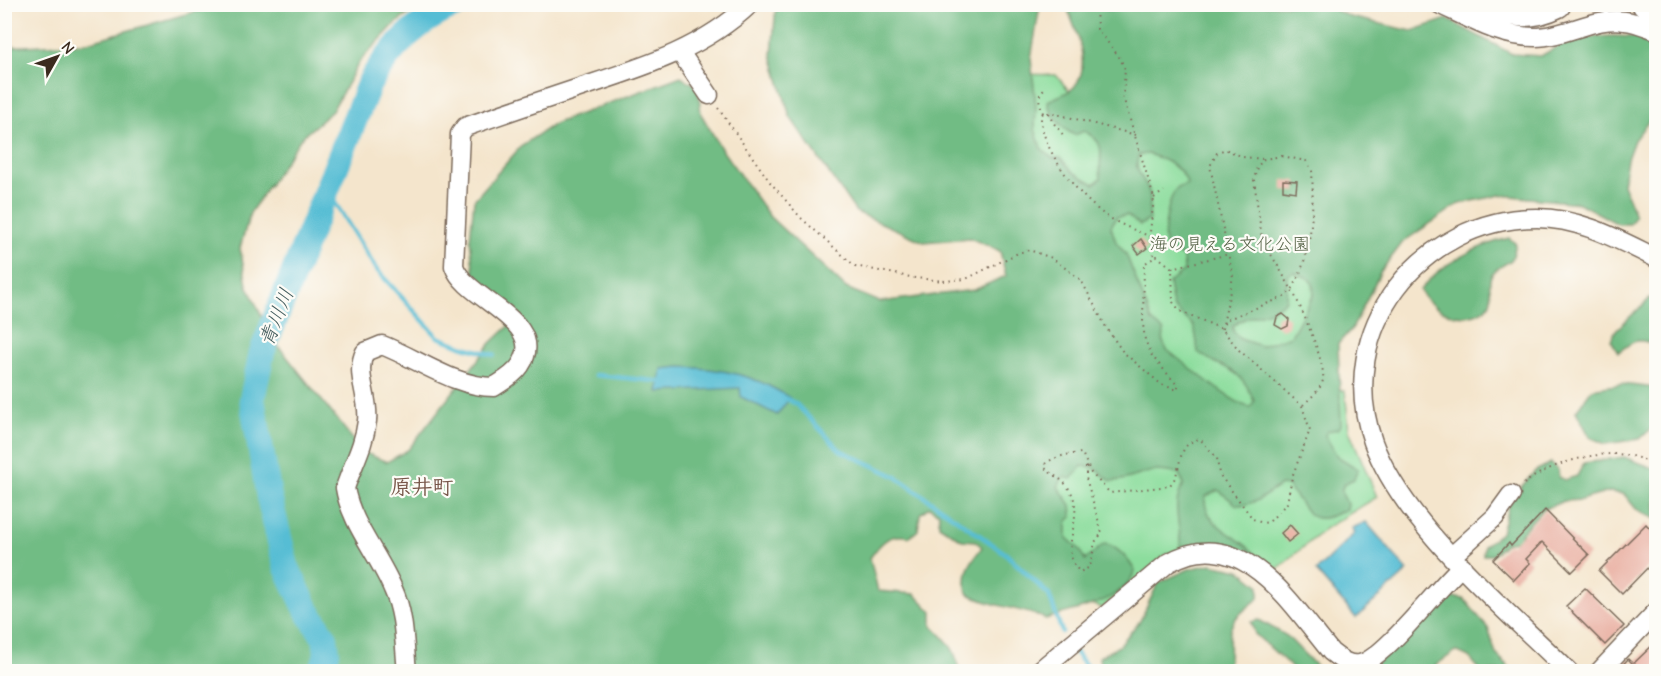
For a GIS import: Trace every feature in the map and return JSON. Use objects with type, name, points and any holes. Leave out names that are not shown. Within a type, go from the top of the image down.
[{"type":"highway","points":[[1481,4],[1521,14],[1540,11],[1557,4]]},
{"type":"highway","points":[[1646,4],[1656,8]]},
{"type":"street","points":[[407,672],[404,625],[395,592],[359,525],[345,488],[360,456],[367,420],[367,397],[360,371],[360,361],[365,352],[382,345],[441,373],[473,384],[494,387],[520,367],[525,346],[522,333],[514,321],[473,291],[456,273],[454,266],[460,134],[465,127],[643,67],[680,52],[728,24],[750,4]]},
{"type":"street","points":[[1439,4],[1512,34],[1535,37],[1618,20],[1656,30]]},
{"type":"street","points":[[680,52],[709,94]]},
{"type":"street","points":[[1569,672],[1457,561],[1407,503],[1374,443],[1366,415],[1363,386],[1365,356],[1376,321],[1389,297],[1409,272],[1429,254],[1454,238],[1479,228],[1509,221],[1538,218],[1574,223],[1613,237],[1656,258]]},
{"type":"street","points":[[1038,672],[1168,563],[1185,556],[1212,552],[1228,555],[1260,570],[1331,652],[1347,663],[1367,661],[1389,643],[1443,582],[1457,561],[1496,517],[1511,495]]},
{"type":"street","points":[[1599,672],[1656,613]]},
{"type":"path","points":[[1096,4],[1097,29],[1120,58],[1125,69],[1123,97],[1154,198],[1151,237],[1154,257]]},
{"type":"path","points":[[1044,89],[1039,100],[1043,113],[1041,120],[1044,137],[1081,194],[1104,214],[1126,228],[1151,237]]},
{"type":"path","points":[[709,94],[770,182],[801,218],[855,266],[915,278],[945,281],[966,279],[1018,253],[1029,250],[1052,258],[1082,280],[1107,329],[1123,352],[1162,385],[1178,390],[1178,386],[1152,356],[1145,340],[1142,316],[1144,264],[1157,256],[1172,268],[1173,302],[1180,310],[1222,329],[1239,350],[1302,406],[1310,430],[1292,477],[1287,503],[1283,510],[1269,522],[1262,523],[1253,519],[1219,474],[1217,458],[1213,450],[1200,439],[1187,442],[1175,480],[1169,486],[1110,493],[1086,466],[1082,453],[1066,454],[1045,464],[1051,474],[1069,488],[1077,509],[1070,548],[1074,564],[1080,572],[1090,567],[1095,542],[1102,533],[1086,478],[1086,466]]},
{"type":"path","points":[[1043,113],[1136,135]]},
{"type":"path","points":[[1049,113],[1052,121],[1064,136]]},
{"type":"path","points":[[1225,149],[1243,157],[1264,159],[1292,156],[1306,161],[1312,170],[1309,236],[1301,268],[1292,290],[1284,297],[1228,319],[1222,329],[1233,278],[1211,175],[1212,161],[1225,149]]},
{"type":"path","points":[[1264,159],[1257,167],[1254,180],[1262,239],[1302,307],[1323,374],[1320,386],[1302,406]]},
{"type":"path","points":[[1154,198],[1164,191]]},
{"type":"path","points":[[1172,268],[1229,255]]},
{"type":"path","points":[[1511,495],[1534,475],[1564,462],[1624,454],[1656,465]]},
{"type":"green space","points":[[218,5],[420,5],[394,25],[360,61],[332,111],[301,138],[250,213],[240,248],[247,285],[272,338],[363,452],[387,462],[408,450],[491,343],[508,327],[509,304],[474,276],[470,239],[474,200],[522,145],[556,123],[681,76],[698,87],[701,114],[722,150],[770,217],[846,288],[880,302],[974,290],[1006,276],[1000,251],[970,238],[924,242],[856,212],[790,117],[772,55],[776,5],[1040,5],[1031,59],[1036,106],[1035,129],[1041,148],[1052,158],[1061,158],[1073,172],[1094,184],[1101,178],[1100,146],[1092,136],[1084,131],[1075,135],[1066,130],[1057,121],[1048,101],[1065,94],[1074,87],[1082,69],[1080,47],[1066,5],[1325,5],[1350,17],[1412,31],[1447,19],[1512,54],[1541,56],[1572,38],[1614,36],[1654,38],[1656,39],[1656,112],[1634,140],[1627,159],[1623,184],[1635,216],[1630,224],[1618,224],[1579,203],[1500,195],[1459,204],[1403,242],[1381,271],[1353,327],[1338,344],[1341,425],[1337,429],[1328,431],[1325,435],[1337,456],[1358,469],[1354,479],[1345,483],[1342,489],[1348,504],[1347,509],[1324,518],[1317,518],[1306,510],[1287,486],[1281,485],[1256,501],[1244,505],[1237,505],[1218,490],[1205,497],[1210,516],[1224,530],[1249,548],[1256,555],[1255,558],[1230,550],[1180,546],[1177,507],[1184,484],[1179,474],[1158,471],[1111,481],[1094,468],[1082,466],[1071,479],[1063,477],[1058,487],[1071,505],[1072,517],[1067,522],[1067,538],[1079,549],[1085,560],[1104,544],[1109,545],[1126,558],[1135,571],[1128,582],[1109,598],[1046,619],[986,602],[967,593],[968,568],[982,547],[975,541],[962,540],[939,525],[939,513],[929,507],[920,514],[918,530],[910,537],[891,537],[882,543],[870,558],[878,591],[915,594],[932,612],[932,626],[950,646],[956,657],[959,671],[5,672],[5,47],[84,43]],"holes":[[[1148,154],[1177,168],[1187,184],[1174,192],[1168,208],[1165,227],[1166,249],[1183,257],[1184,271],[1169,283],[1173,307],[1193,325],[1198,352],[1237,374],[1243,380],[1254,401],[1251,407],[1222,392],[1167,350],[1163,342],[1164,331],[1152,321],[1126,254],[1116,242],[1111,227],[1116,217],[1127,215],[1140,225],[1149,220],[1149,191],[1137,165],[1139,155]],[[1293,272],[1308,278],[1313,284],[1314,294],[1291,336],[1261,346],[1240,339],[1233,331],[1233,326],[1245,319],[1272,310],[1286,300],[1287,276]]]},
{"type":"green space","name":"海の見える文化公園","points":[[1023,74],[1056,75],[1072,94],[1145,127],[1332,281],[1338,389],[1345,391],[1349,430],[1377,497],[1326,528],[1275,571],[1251,553],[1199,544],[1167,554],[1102,608],[1084,601],[1068,590],[1023,149]]},
{"type":"green space","points":[[1509,238],[1516,244],[1512,259],[1491,276],[1491,300],[1487,307],[1470,315],[1460,316],[1441,310],[1425,298],[1420,290],[1449,264],[1472,251]]},
{"type":"green space","points":[[1656,293],[1656,354],[1650,343],[1640,341],[1633,342],[1618,352],[1611,340],[1616,330]]},
{"type":"green space","points":[[1621,384],[1656,388],[1656,424],[1640,439],[1605,444],[1590,437],[1576,411],[1592,389]]},
{"type":"green space","points":[[1624,457],[1656,469],[1656,519],[1636,509],[1624,494],[1609,492],[1581,500],[1564,501],[1542,510],[1522,532],[1519,541],[1507,542],[1493,555],[1483,555],[1484,546],[1501,533],[1508,507],[1515,494],[1535,471],[1551,463],[1558,470],[1559,477],[1565,480],[1577,476],[1584,463]]},
{"type":"green space","points":[[1211,564],[1240,570],[1259,585],[1259,598],[1239,614],[1231,627],[1229,659],[1224,671],[1101,671],[1099,657],[1119,646],[1140,621],[1158,583],[1189,569]]},
{"type":"green space","points":[[1452,597],[1464,599],[1488,628],[1496,654],[1513,671],[1481,671],[1469,657],[1456,651],[1436,665],[1432,671],[1373,672],[1377,662],[1406,639],[1436,601]]},
{"type":"green space","points":[[1259,620],[1287,636],[1321,671],[1296,671],[1255,634],[1251,622]]},
{"type":"water","points":[[1107,5],[1164,5],[1107,10]]},
{"type":"water","points":[[680,367],[738,374],[777,390],[790,398],[777,415],[741,397],[740,388],[658,392],[662,369]]},
{"type":"water","points":[[1366,522],[1408,571],[1356,618],[1316,571],[1355,533],[1352,528]]},
{"type":"building","points":[[1283,180],[1297,181],[1296,192],[1283,190]]},
{"type":"building","points":[[1141,239],[1147,248],[1139,254],[1133,246]]},
{"type":"building","points":[[1283,314],[1289,319],[1288,326],[1282,329],[1275,325],[1277,317]]},
{"type":"building","points":[[1545,510],[1589,555],[1572,572],[1542,542],[1526,559],[1530,563],[1514,580],[1493,560],[1509,543],[1511,546]]},
{"type":"building","points":[[1646,524],[1656,535],[1656,559],[1622,594],[1599,571]]},
{"type":"building","points":[[1290,525],[1298,534],[1288,542],[1281,533]]},
{"type":"building","points":[[1585,588],[1624,626],[1605,645],[1566,606]]},
{"type":"building","points":[[1656,642],[1656,672],[1616,672],[1628,659],[1633,664]]},
{"type":"waterway","name":"青川川","points":[[322,672],[327,653],[325,638],[307,610],[286,566],[269,497],[252,399],[262,352],[369,84],[406,36],[430,18],[458,4]]},
{"type":"waterway","points":[[327,190],[376,269],[438,337],[494,355]]},
{"type":"waterway","points":[[595,375],[665,382]]},
{"type":"waterway","points":[[785,398],[796,404],[840,450],[895,476],[1005,553],[1049,595],[1062,632]]},
{"type":"waterway","points":[[1075,652],[1091,672]]},
{"type":"district","name":"原井町","points":[[422,487]]}]
